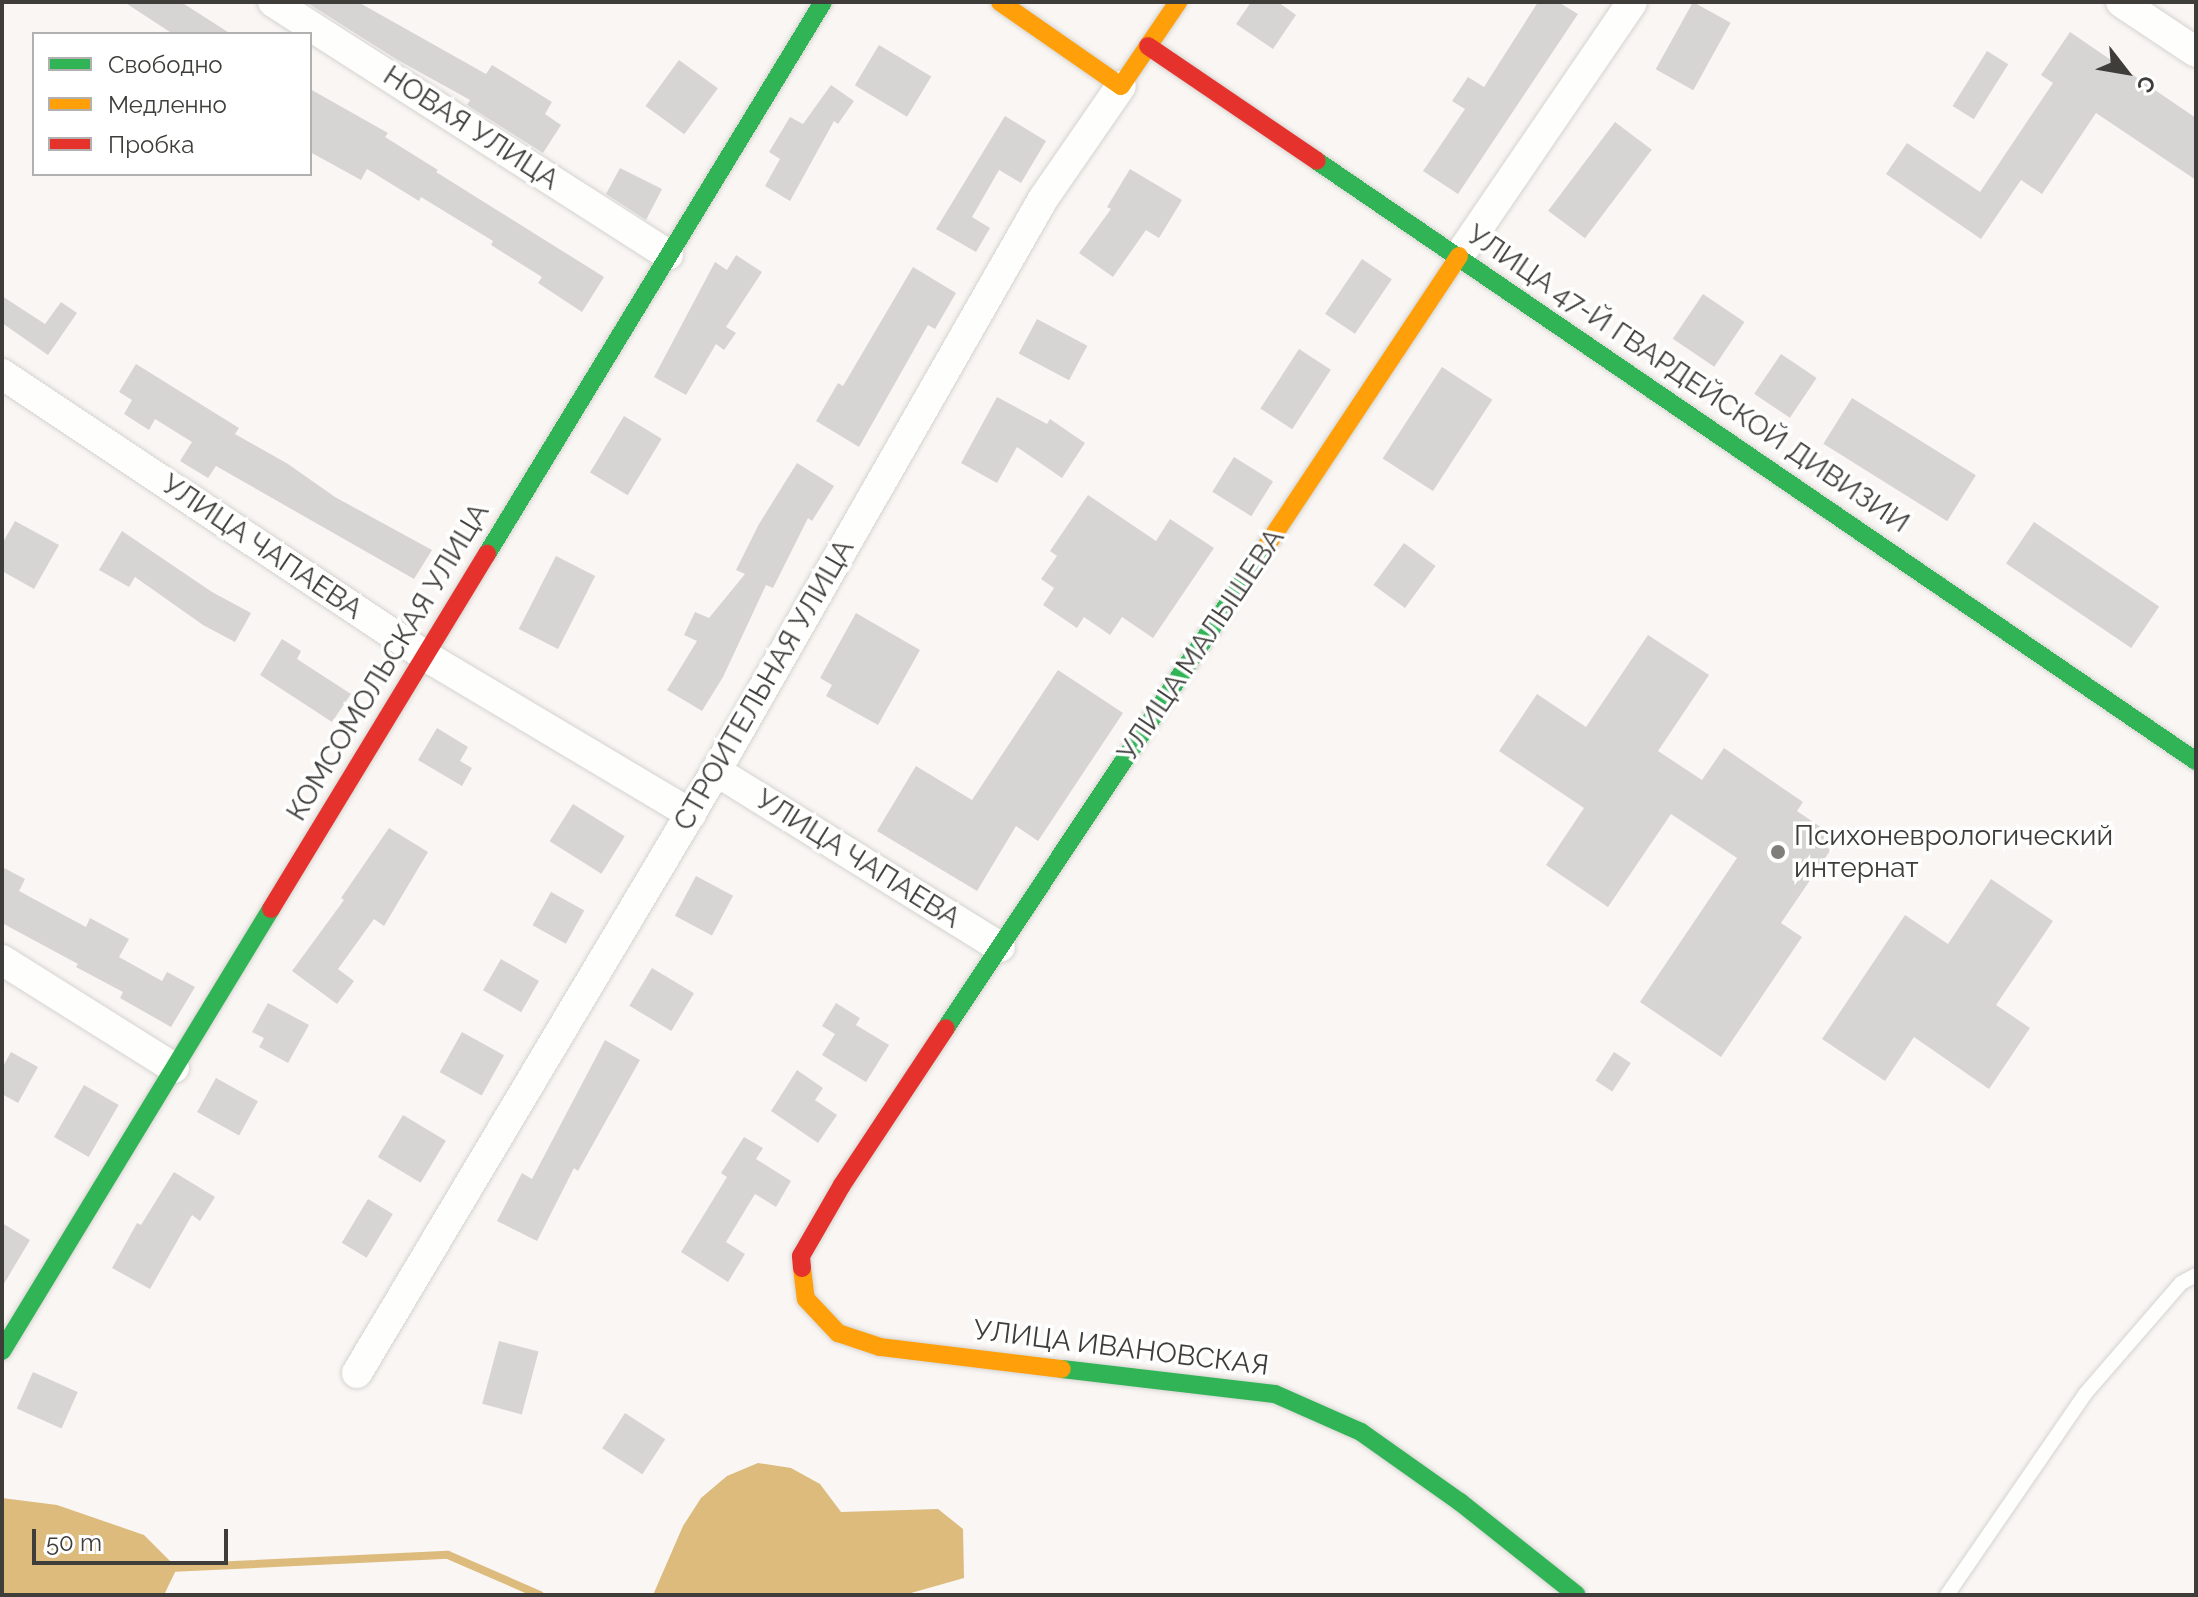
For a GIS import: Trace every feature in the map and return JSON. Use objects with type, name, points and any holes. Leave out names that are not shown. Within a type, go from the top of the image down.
[{"type":"street","name":"НОВАЯ УЛИЦА","points":[[273,2],[668,255]]},
{"type":"street","name":"КОМСОМОЛЬСКАЯ УЛИЦА","points":[[2,1351],[823,2]]},
{"type":"street","points":[[1000,2],[1121,86]]},
{"type":"street","name":"СТРОИТЕЛЬНАЯ УЛИЦА","points":[[357,1373],[691,814],[1043,199],[1178,2]]},
{"type":"street","name":"УЛИЦА МАЛЫШЕВА","points":[[806,1299],[801,1256],[842,1185],[1459,256],[1632,2]]},
{"type":"street","points":[[2121,2],[2196,52]]},
{"type":"street","name":"УЛИЦА 47-Й ГВАРДЕЙСКОЙ ДИВИЗИИ","points":[[1148,46],[2196,761]]},
{"type":"street","name":"УЛИЦА ЧАПАЕВА","points":[[2,374],[424,655],[691,814]]},
{"type":"street","name":"УЛИЦА ЧАПАЕВА","points":[[716,771],[1000,947]]},
{"type":"street","points":[[2,960],[174,1068]]},
{"type":"street","name":"УЛИЦА ИВАНОВСКАЯ","points":[[806,1299],[838,1333],[880,1347],[1275,1394],[1361,1432],[1460,1502],[1577,1595]]},
{"type":"lane","points":[[1947,1595],[2085,1394],[2181,1283],[2196,1275]]},
{"type":"shaded area","points":[[758,1463],[791,1468],[820,1484],[841,1512],[938,1509],[963,1529],[964,1578],[904,1595],[653,1595],[683,1526],[701,1498],[727,1476]]},
{"type":"shaded area","points":[[2,1498],[57,1505],[144,1535],[177,1568],[164,1595],[2,1595]]},
{"type":"building","points":[[124,2],[181,2],[228,32],[170,32]]},
{"type":"building","points":[[306,2],[358,2],[486,74],[492,65],[552,102],[545,114],[561,125],[543,153],[467,105],[470,100],[396,59]]},
{"type":"building","points":[[1251,2],[1278,2],[1296,15],[1273,49],[1236,24]]},
{"type":"building","points":[[1538,2],[1558,2],[1578,14],[1458,194],[1423,171],[1465,109],[1452,101],[1468,77],[1484,87]]},
{"type":"building","points":[[1693,2],[1731,23],[1693,90],[1656,69]]},
{"type":"building","points":[[2070,32],[2196,118],[2196,180],[2096,113],[2042,194],[2021,180],[1981,239],[1886,174],[1907,143],[1980,192],[2053,83],[2041,75]]},
{"type":"building","points":[[879,45],[931,76],[907,117],[855,85]]},
{"type":"building","points":[[1987,51],[2008,64],[1974,119],[1953,106]]},
{"type":"building","points":[[679,60],[718,88],[684,134],[645,106]]},
{"type":"building","points":[[831,85],[854,101],[838,124],[834,121],[790,201],[765,186],[780,159],[769,152],[790,117],[803,124]]},
{"type":"building","points":[[312,90],[388,133],[385,137],[438,170],[436,172],[604,277],[582,312],[538,283],[542,277],[491,245],[493,241],[421,197],[419,201],[367,169],[361,180],[312,153]]},
{"type":"building","points":[[1005,116],[1046,141],[1021,183],[999,170],[972,217],[990,228],[976,252],[936,229]]},
{"type":"building","points":[[1615,122],[1652,150],[1585,238],[1548,211]]},
{"type":"building","points":[[620,168],[662,189],[646,220],[606,194]]},
{"type":"building","points":[[1130,169],[1182,200],[1159,238],[1146,230],[1113,277],[1079,253],[1111,209],[1107,207]]},
{"type":"building","points":[[736,255],[762,272],[726,327],[736,333],[724,350],[716,344],[686,395],[654,377],[715,262],[727,270]]},
{"type":"building","points":[[1362,259],[1392,279],[1355,334],[1325,314]]},
{"type":"building","points":[[913,267],[956,293],[935,329],[928,325],[859,447],[816,421],[838,383],[843,386]]},
{"type":"building","points":[[1703,294],[1744,322],[1714,367],[1673,339]]},
{"type":"building","points":[[2,296],[45,324],[61,302],[77,313],[48,355],[2,323]]},
{"type":"building","points":[[1037,319],[1087,346],[1069,380],[1019,353]]},
{"type":"building","points":[[1299,349],[1331,370],[1292,429],[1260,409]]},
{"type":"building","points":[[1781,354],[1817,378],[1790,418],[1754,394]]},
{"type":"building","points":[[136,364],[239,428],[235,434],[288,464],[335,497],[432,550],[414,579],[216,466],[208,478],[180,461],[192,442],[155,419],[149,430],[124,414],[132,400],[119,392]]},
{"type":"building","points":[[1442,367],[1492,400],[1433,491],[1383,458]]},
{"type":"building","points":[[997,397],[1047,424],[1050,419],[1085,443],[1062,478],[1017,447],[997,483],[961,463]]},
{"type":"building","points":[[1852,398],[1976,475],[1947,521],[1823,444]]},
{"type":"building","points":[[624,416],[662,439],[628,495],[590,473]]},
{"type":"building","points":[[1234,457],[1273,481],[1251,516],[1212,492]]},
{"type":"building","points":[[797,463],[834,486],[812,521],[808,518],[773,588],[766,585],[723,677],[702,711],[667,690],[697,641],[684,635],[695,612],[709,618],[745,574],[736,570],[759,524]]},
{"type":"building","points":[[1088,495],[1156,541],[1170,519],[1214,548],[1153,638],[1122,617],[1110,635],[1084,617],[1077,628],[1043,605],[1054,588],[1041,579],[1057,556],[1050,551]]},
{"type":"building","points":[[15,521],[59,545],[34,589],[2,571],[2,544]]},
{"type":"building","points":[[2034,522],[2159,606],[2131,648],[2006,563]]},
{"type":"building","points":[[122,531],[212,592],[251,613],[235,642],[203,625],[135,577],[129,587],[99,570]]},
{"type":"building","points":[[1404,543],[1436,566],[1405,608],[1373,585]]},
{"type":"building","points":[[556,556],[595,576],[558,649],[519,629]]},
{"type":"building","points":[[856,613],[920,650],[878,725],[826,696],[832,685],[820,678]]},
{"type":"building","name":"Психоневрологический интернат","points":[[1648,635],[1709,675],[1658,751],[1702,780],[1724,748],[1803,802],[1797,811],[1838,839],[1781,923],[1802,937],[1721,1057],[1640,1002],[1737,858],[1671,814],[1608,907],[1546,865],[1584,808],[1499,751],[1537,694],[1586,727]]},
{"type":"building","points":[[282,639],[301,651],[297,659],[351,694],[332,722],[260,675]]},
{"type":"building","points":[[1058,670],[1123,713],[1038,841],[1016,826],[977,891],[877,831],[916,766],[972,800]]},
{"type":"building","points":[[437,728],[468,747],[460,761],[472,768],[462,786],[418,760]]},
{"type":"building","points":[[573,804],[625,836],[601,874],[550,841]]},
{"type":"building","points":[[389,828],[428,852],[384,926],[374,919],[338,969],[354,981],[337,1004],[292,971],[344,900],[341,898]]},
{"type":"building","points":[[2,867],[25,879],[19,891],[86,927],[90,918],[129,939],[119,957],[162,981],[167,972],[195,987],[171,1027],[120,998],[123,992],[76,967],[78,964],[2,923]]},
{"type":"building","points":[[696,876],[733,896],[712,935],[675,916]]},
{"type":"building","points":[[1991,879],[2053,921],[1996,1005],[2030,1028],[1989,1089],[1914,1037],[1885,1081],[1822,1039],[1905,915],[1948,944]]},
{"type":"building","points":[[551,892],[584,910],[566,944],[533,925]]},
{"type":"building","points":[[501,959],[539,981],[521,1012],[483,990]]},
{"type":"building","points":[[652,968],[694,993],[671,1031],[629,1006]]},
{"type":"building","points":[[268,1003],[309,1025],[288,1063],[259,1047],[264,1038],[252,1032]]},
{"type":"building","points":[[836,1003],[860,1018],[856,1025],[889,1045],[866,1082],[822,1055],[835,1034],[822,1026]]},
{"type":"building","points":[[462,1032],[504,1055],[482,1096],[440,1072]]},
{"type":"building","points":[[605,1040],[640,1060],[578,1171],[574,1168],[537,1241],[497,1221],[522,1173],[532,1179]]},
{"type":"building","points":[[11,1052],[38,1067],[18,1103],[2,1094],[2,1068]]},
{"type":"building","points":[[1614,1052],[1631,1063],[1612,1091],[1595,1081]]},
{"type":"building","points":[[797,1070],[823,1088],[815,1100],[837,1115],[818,1143],[771,1111]]},
{"type":"building","points":[[216,1078],[258,1101],[239,1135],[197,1112]]},
{"type":"building","points":[[84,1085],[119,1105],[89,1157],[54,1137]]},
{"type":"building","points":[[403,1115],[446,1141],[421,1183],[378,1157]]},
{"type":"building","points":[[744,1137],[763,1148],[756,1159],[791,1181],[776,1207],[755,1194],[726,1242],[745,1254],[728,1282],[681,1252],[727,1177],[721,1173]]},
{"type":"building","points":[[174,1172],[215,1197],[200,1221],[192,1215],[150,1289],[112,1268],[137,1223],[141,1225]]},
{"type":"building","points":[[368,1199],[393,1214],[367,1258],[342,1243]]},
{"type":"building","points":[[2,1223],[30,1240],[2,1287]]},
{"type":"building","points":[[499,1341],[539,1352],[522,1414],[482,1404]]},
{"type":"building","points":[[33,1372],[78,1392],[61,1428],[17,1409]]},
{"type":"building","points":[[625,1413],[665,1439],[642,1474],[602,1448]]},
{"type":"waterway","points":[[169,1568],[448,1555],[540,1595]]},
{"type":"traffic: fast","points":[[487,554],[823,2]]},
{"type":"traffic: fast","points":[[1317,161],[2196,761]]},
{"type":"traffic: fast","points":[[946,1028],[1267,545]]},
{"type":"traffic: fast","points":[[2,1351],[271,909]]},
{"type":"traffic: fast","points":[[1062,1369],[1275,1394],[1361,1432],[1460,1502],[1577,1595]]},
{"type":"traffic: slow","points":[[1000,2],[1121,86],[1178,2]]},
{"type":"traffic: slow","points":[[1267,545],[1459,256]]},
{"type":"traffic: slow","points":[[802,1268],[806,1299],[838,1333],[880,1347],[1062,1369]]},
{"type":"traffic: jam","points":[[1148,46],[1317,161]]},
{"type":"traffic: jam","points":[[271,909],[487,554]]},
{"type":"traffic: jam","points":[[802,1268],[801,1256],[842,1185],[946,1028]]},
{"type":"place","name":"Психоневрологический интернат","points":[[1778,852]]}]
